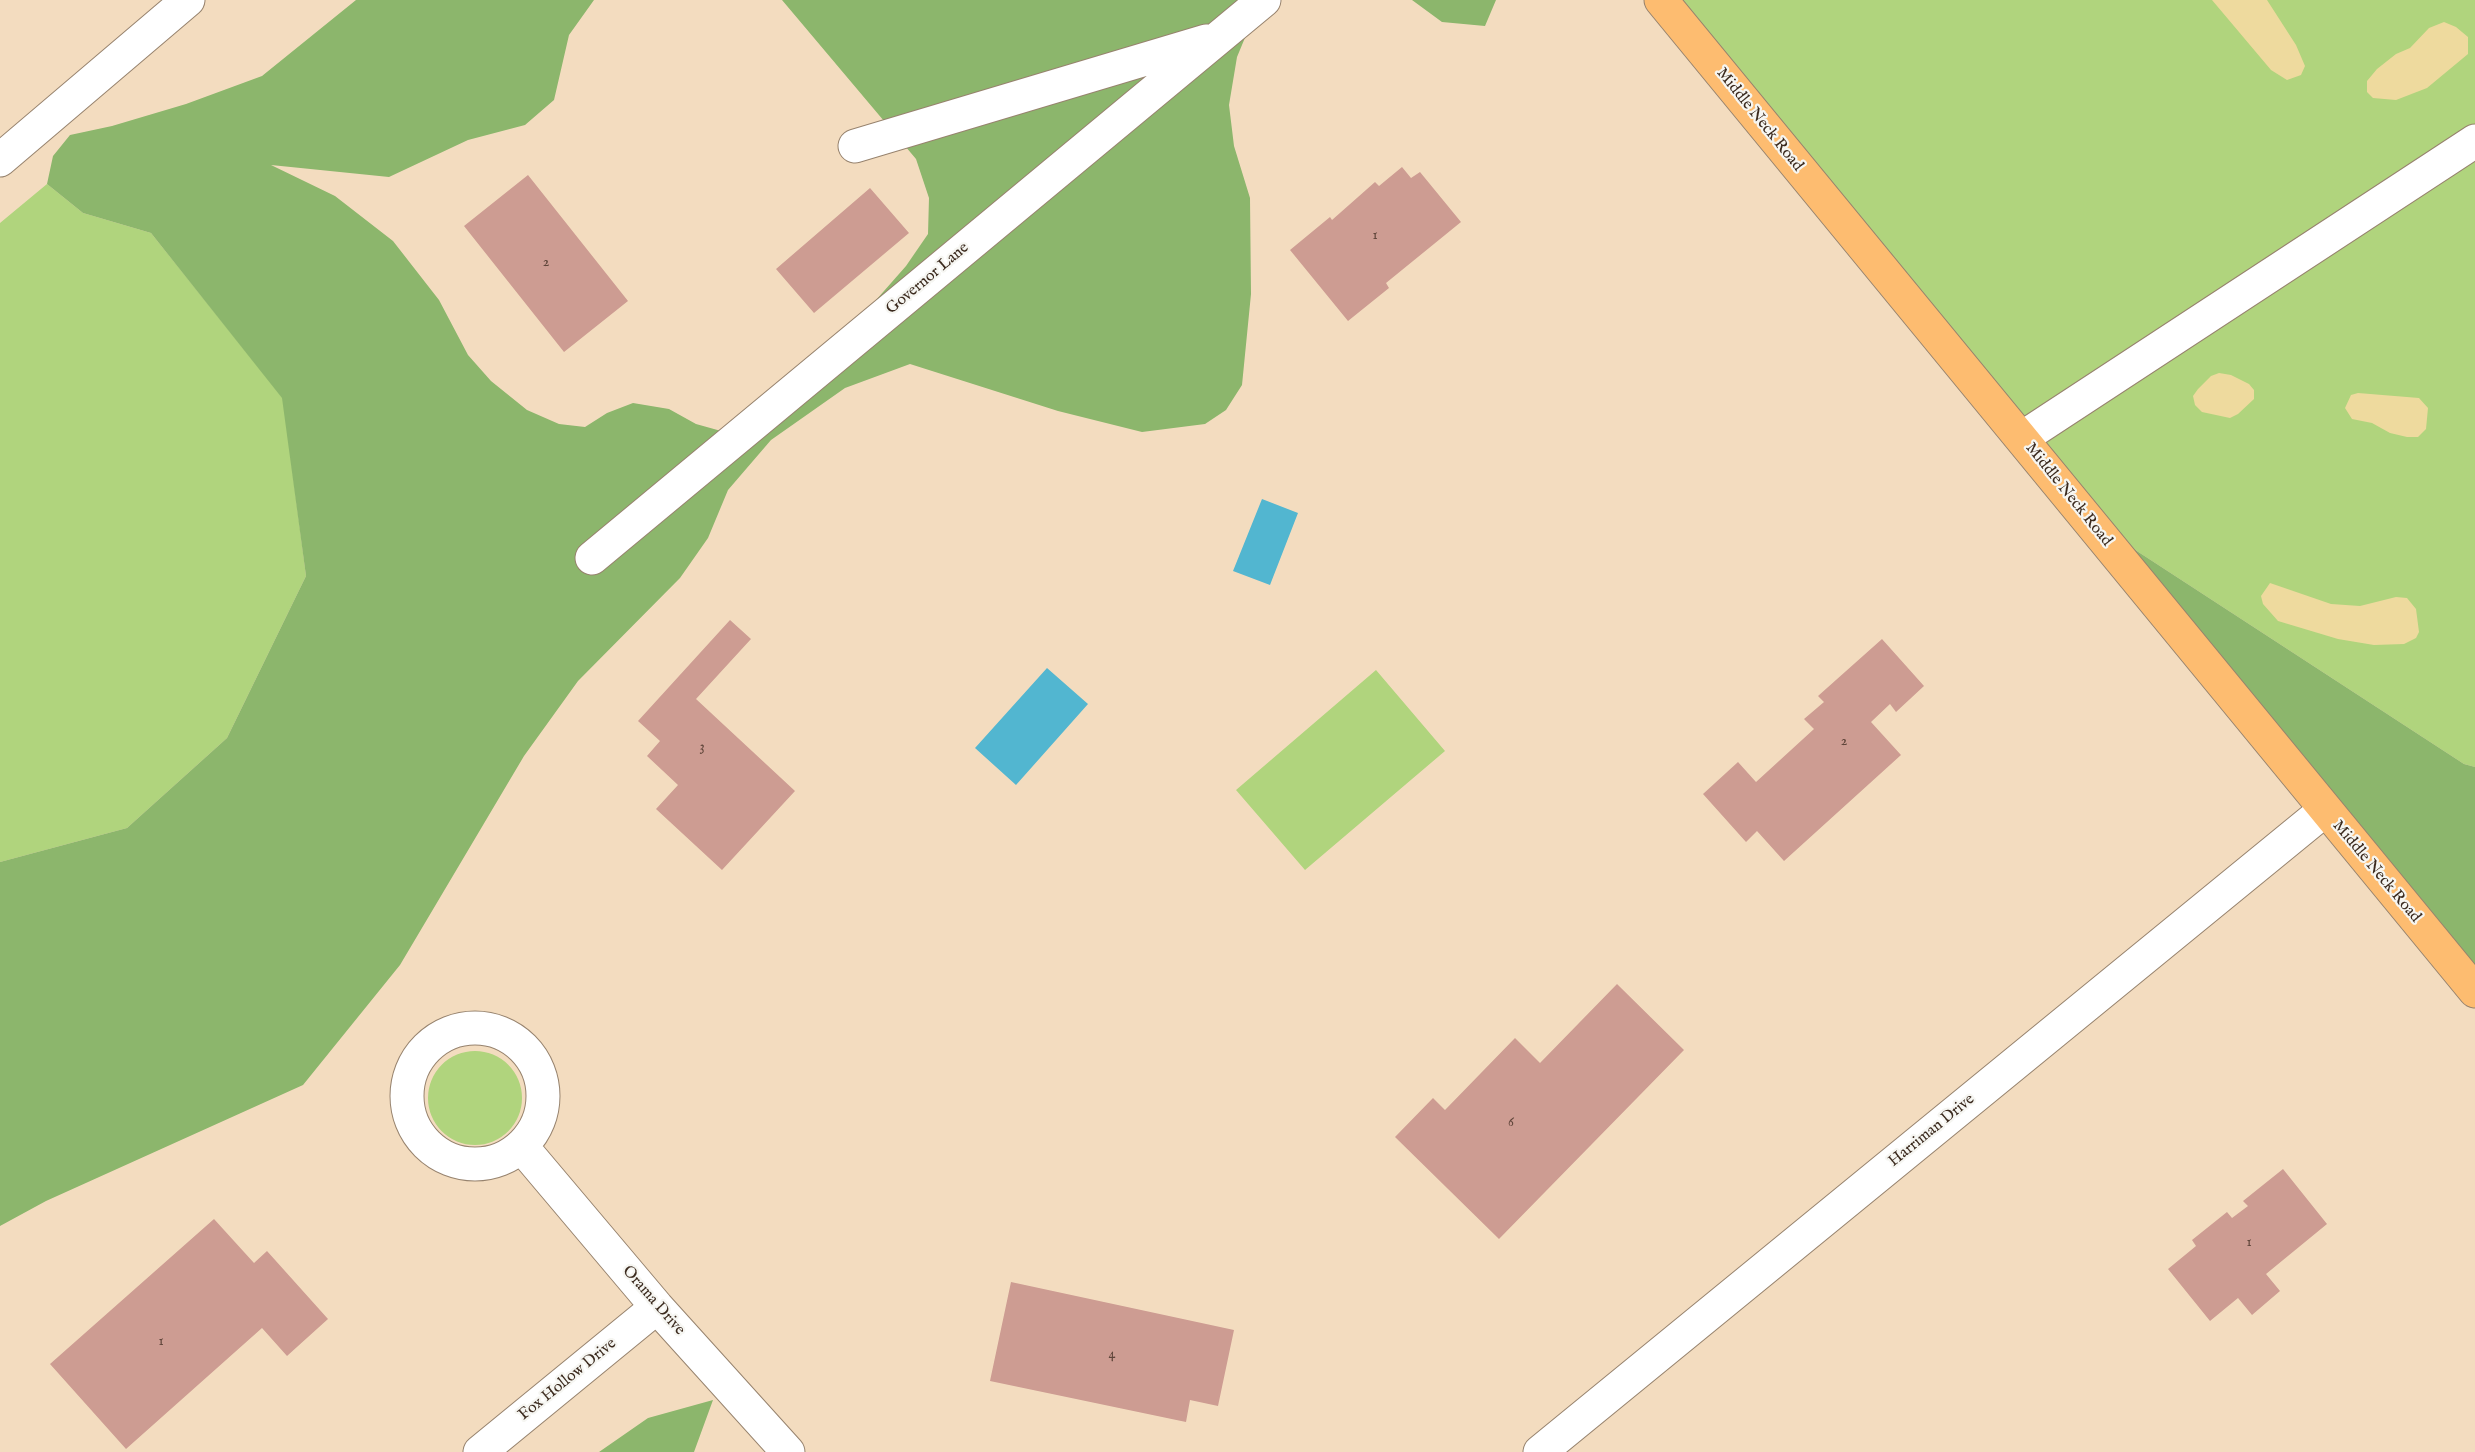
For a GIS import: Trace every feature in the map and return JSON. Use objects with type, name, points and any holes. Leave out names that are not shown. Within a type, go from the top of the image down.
[{"type":"main road","name":"Middle Neck Road","points":[[1661,0],[2475,991]]},
{"type":"street","points":[[0,160],[188,0]]},
{"type":"street","name":"Governor Lane","points":[[592,558],[1263,0]]},
{"type":"street","points":[[855,146],[1219,37]]},
{"type":"street","points":[[2022,438],[2475,141]]},
{"type":"street","name":"Harriman Drive","points":[[1540,1452],[2325,810]]},
{"type":"street","points":[[473,1028],[496,1031],[518,1042],[533,1060],[542,1081],[544,1105],[537,1128],[522,1147],[504,1159],[483,1164],[462,1163],[442,1156],[425,1142],[413,1125],[407,1103],[408,1082],[416,1062],[430,1045],[450,1033],[473,1028]]},
{"type":"street","name":"Orama Drive","points":[[522,1147],[657,1307],[788,1452]]},
{"type":"street","name":"Fox Hollow Drive","points":[[480,1452],[657,1307]]},
{"type":"green space","points":[[356,0],[594,0],[569,35],[554,100],[525,125],[468,140],[389,177],[271,165],[335,196],[393,241],[439,300],[468,355],[491,381],[527,410],[559,424],[585,427],[607,413],[633,403],[669,409],[696,424],[739,436],[869,308],[906,266],[928,234],[929,198],[916,159],[782,0],[1266,0],[1259,4],[1237,57],[1229,105],[1234,146],[1250,198],[1251,294],[1242,385],[1226,410],[1205,424],[1142,432],[1058,411],[910,364],[845,388],[771,440],[728,490],[708,538],[680,578],[578,681],[524,756],[400,965],[303,1085],[46,1201],[0,1226],[0,862],[127,828],[227,738],[306,576],[282,398],[151,233],[83,213],[47,184],[53,156],[70,135],[112,126],[186,104],[262,76]]},
{"type":"green space","points":[[1412,0],[1496,0],[1485,26],[1442,22]]},
{"type":"green space","points":[[1660,0],[2475,0],[2475,767],[2464,764],[2080,514]]},
{"type":"green space","points":[[47,184],[83,213],[151,233],[283,398],[306,576],[227,738],[127,828],[0,862],[0,223]]},
{"type":"green space","points":[[2080,514],[2464,764],[2475,767],[2475,991]]},
{"type":"green space","points":[[1376,670],[1445,751],[1305,870],[1236,790]]},
{"type":"green space","points":[[475,1051],[493,1055],[508,1065],[518,1080],[522,1098],[518,1116],[508,1131],[493,1141],[475,1145],[457,1141],[442,1131],[432,1116],[428,1098],[432,1080],[442,1065],[457,1055]]},
{"type":"green space","points":[[713,1400],[694,1452],[599,1452],[648,1418]]},
{"type":"sand","points":[[2212,0],[2267,0],[2296,45],[2305,66],[2301,75],[2287,80],[2271,70]]},
{"type":"sand","points":[[2444,22],[2456,27],[2468,37],[2468,54],[2427,88],[2396,100],[2373,98],[2367,92],[2367,81],[2377,69],[2396,54],[2410,48],[2429,28]]},
{"type":"sand","points":[[2219,373],[2231,375],[2249,384],[2254,390],[2254,399],[2238,414],[2230,418],[2202,412],[2195,405],[2193,396],[2198,389],[2211,376]]},
{"type":"sand","points":[[2358,393],[2419,398],[2428,408],[2426,429],[2418,437],[2407,437],[2390,433],[2372,423],[2352,419],[2345,408],[2351,395]]},
{"type":"sand","points":[[2270,583],[2331,604],[2360,606],[2396,597],[2407,598],[2416,609],[2419,632],[2416,638],[2404,644],[2374,645],[2338,639],[2278,621],[2263,604],[2261,596]]},
{"type":"water","points":[[1262,499],[1298,513],[1270,585],[1233,571]]},
{"type":"water","points":[[1047,668],[1088,704],[1016,785],[975,748]]},
{"type":"building","points":[[1402,167],[1411,178],[1420,172],[1461,222],[1386,283],[1389,288],[1348,321],[1290,250],[1330,217],[1332,220],[1375,182],[1379,186]]},
{"type":"building","points":[[528,175],[628,301],[564,352],[464,226]]},
{"type":"building","points":[[870,188],[909,233],[814,313],[776,269]]},
{"type":"building","points":[[730,620],[751,639],[696,699],[795,791],[722,870],[656,809],[678,785],[647,756],[660,741],[638,721]]},
{"type":"building","points":[[1882,639],[1924,686],[1896,712],[1890,704],[1871,722],[1901,755],[1784,861],[1757,831],[1746,842],[1703,794],[1738,762],[1756,782],[1814,729],[1804,719],[1824,702],[1818,696]]},
{"type":"building","points":[[1617,984],[1684,1050],[1499,1239],[1395,1137],[1433,1098],[1445,1110],[1515,1038],[1540,1063]]},
{"type":"building","points":[[2283,1169],[2327,1224],[2266,1274],[2280,1291],[2252,1315],[2238,1298],[2210,1321],[2168,1269],[2196,1246],[2192,1240],[2227,1212],[2232,1218],[2248,1206],[2243,1201]]},
{"type":"building","points":[[214,1219],[254,1263],[267,1251],[328,1319],[287,1356],[262,1328],[126,1449],[50,1364]]},
{"type":"building","points":[[1011,1282],[1234,1330],[1218,1406],[1190,1400],[1186,1422],[990,1381]]}]
